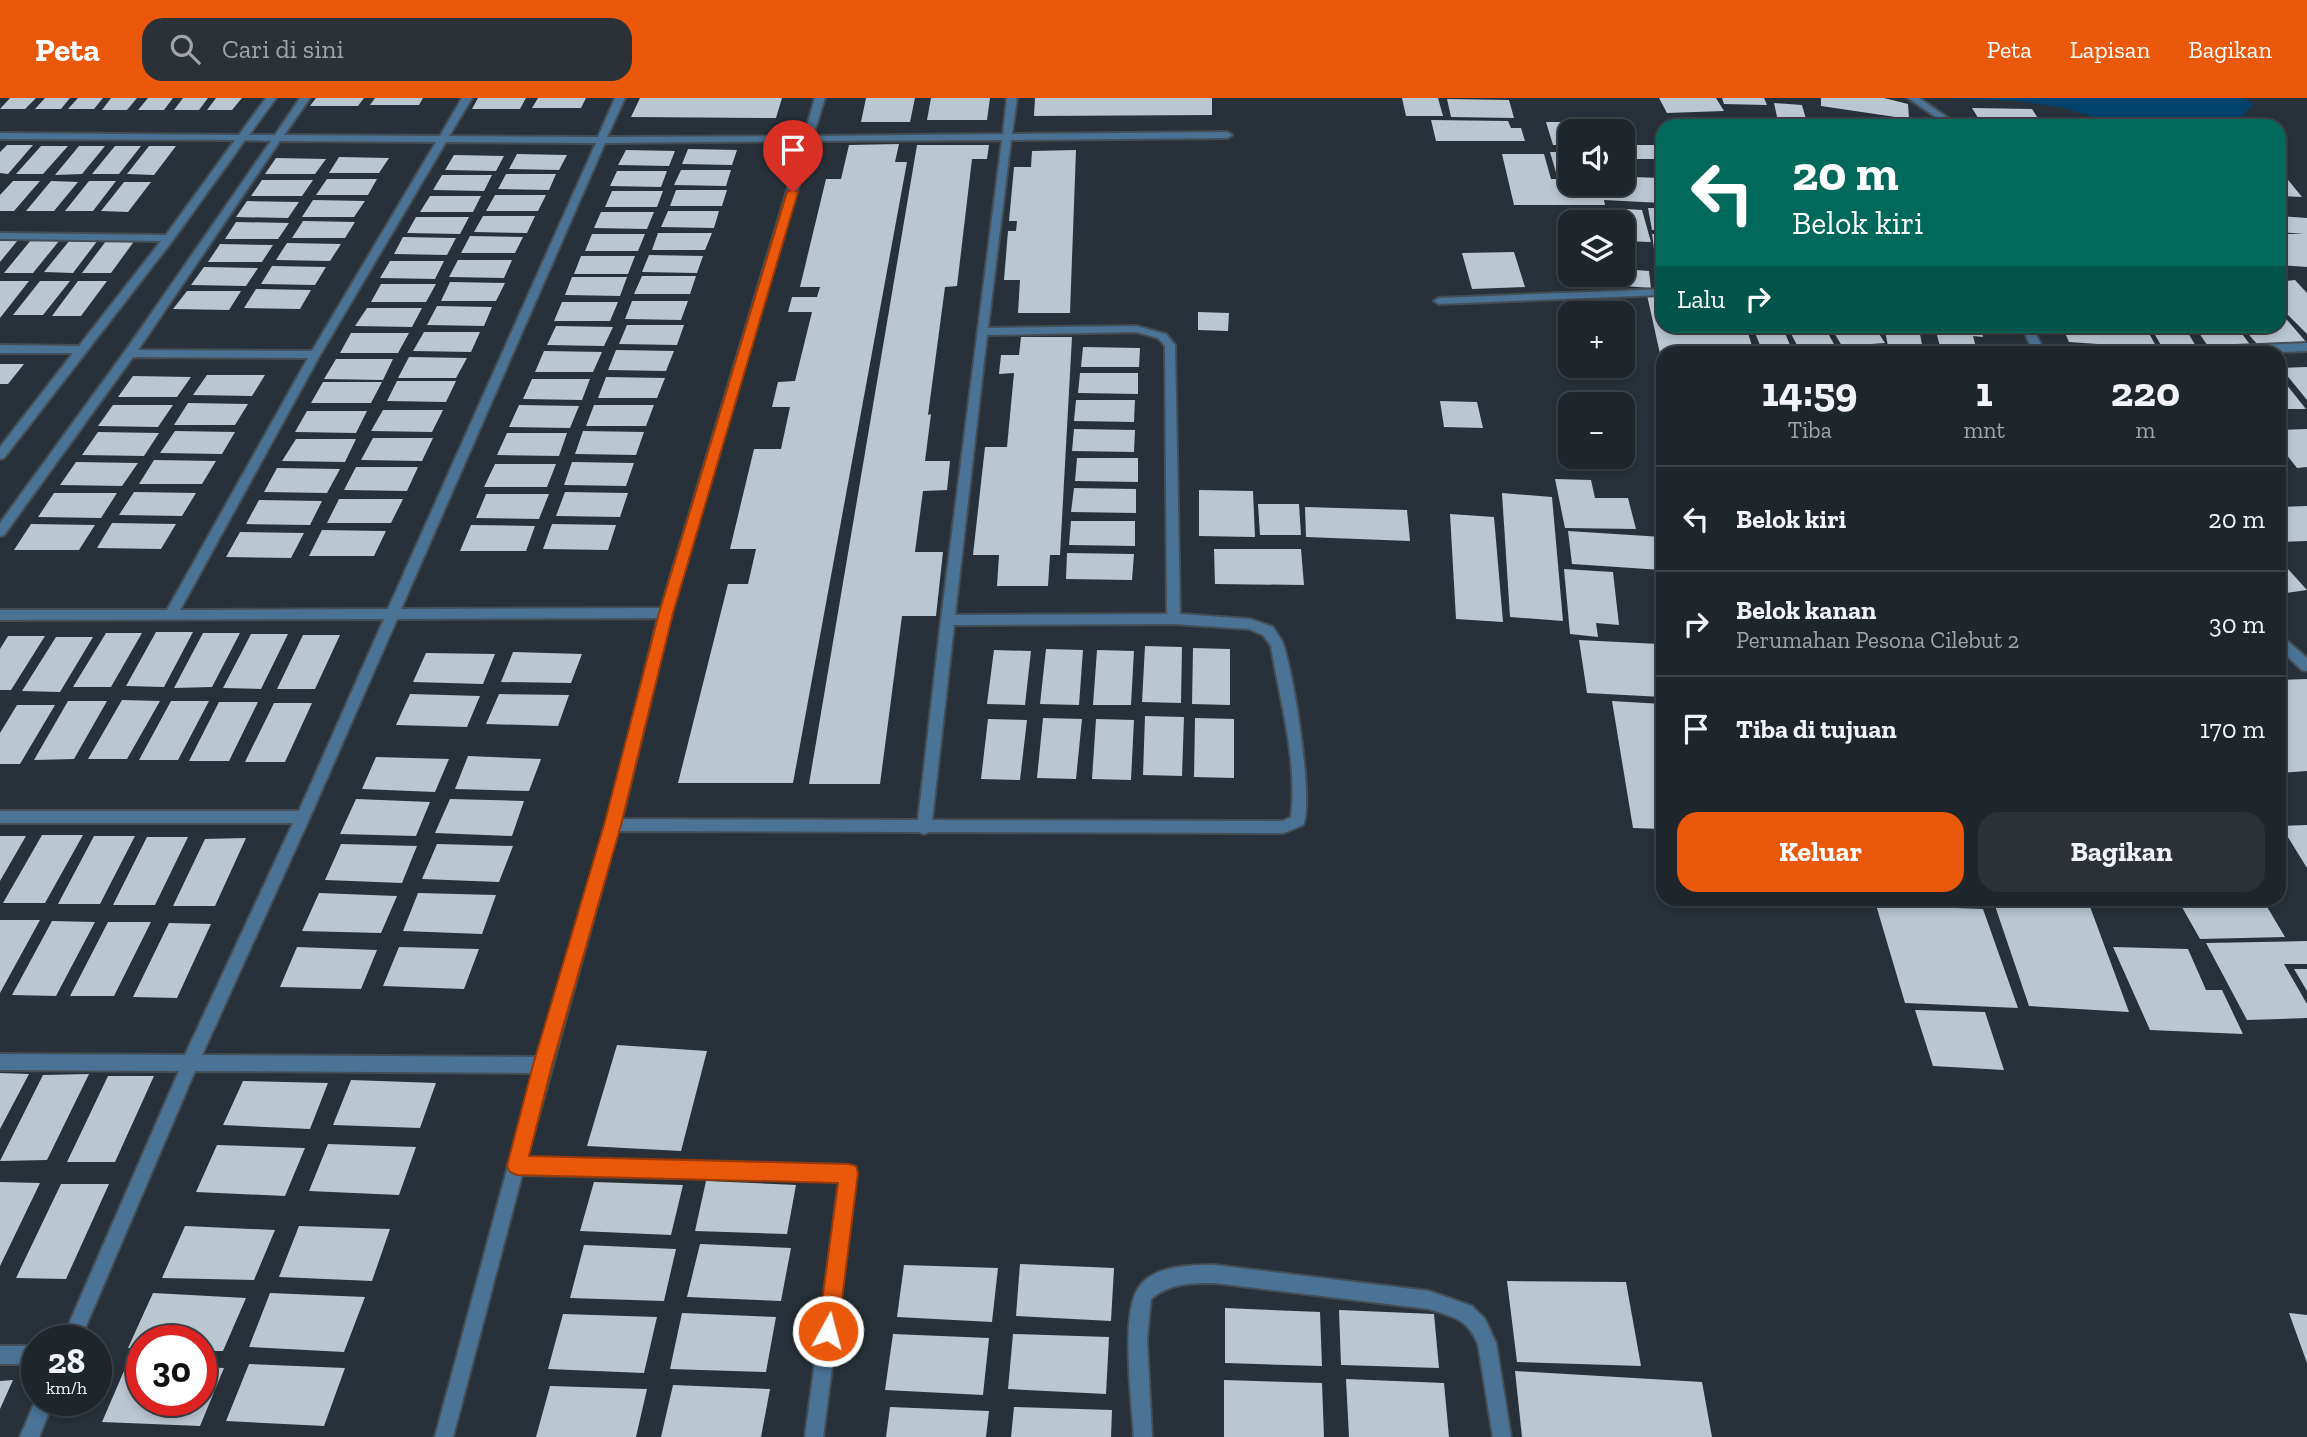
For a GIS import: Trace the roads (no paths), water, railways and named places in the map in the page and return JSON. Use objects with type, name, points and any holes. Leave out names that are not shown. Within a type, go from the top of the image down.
[{"type":"street","points":[[0,454],[169,238],[271,98]]},
{"type":"street","points":[[0,532],[130,353],[304,98]]},
{"type":"street","points":[[170,617],[315,355],[467,98]]},
{"type":"street","points":[[77,1325],[190,1063],[303,817],[620,98]]},
{"type":"street","points":[[444,1437],[542,1065],[613,825],[666,613],[820,98]]},
{"type":"street","points":[[924,828],[982,332],[1013,98]]},
{"type":"street","points":[[1913,98],[1944,119]]},
{"type":"street","points":[[0,136],[603,140],[1227,135]]},
{"type":"street","points":[[0,236],[169,238]]},
{"type":"street","points":[[1440,301],[1656,292]]},
{"type":"street","points":[[982,332],[1136,329],[1162,336],[1170,345],[1174,619]]},
{"type":"street","points":[[2286,349],[2307,347]]},
{"type":"street","points":[[0,349],[81,350]]},
{"type":"street","points":[[130,353],[315,355]]},
{"type":"street","points":[[0,615],[170,617],[666,613]]},
{"type":"street","points":[[613,825],[1284,827],[1298,821],[1301,808],[1298,779],[1277,645],[1268,631],[1250,624],[1174,619],[947,620]]},
{"type":"street","points":[[2286,646],[2307,666]]},
{"type":"street","points":[[0,817],[303,817]]},
{"type":"street","points":[[0,1062],[542,1065]]},
{"type":"street","points":[[517,1166],[849,1173],[814,1437]]},
{"type":"street","points":[[1143,1437],[1138,1319],[1143,1295],[1164,1279],[1189,1274],[1215,1274],[1429,1300],[1466,1312],[1479,1325],[1487,1343],[1502,1437]]},
{"type":"street","points":[[0,1355],[21,1355]]},
{"type":"street","points":[[29,1437],[38,1416]]}]
